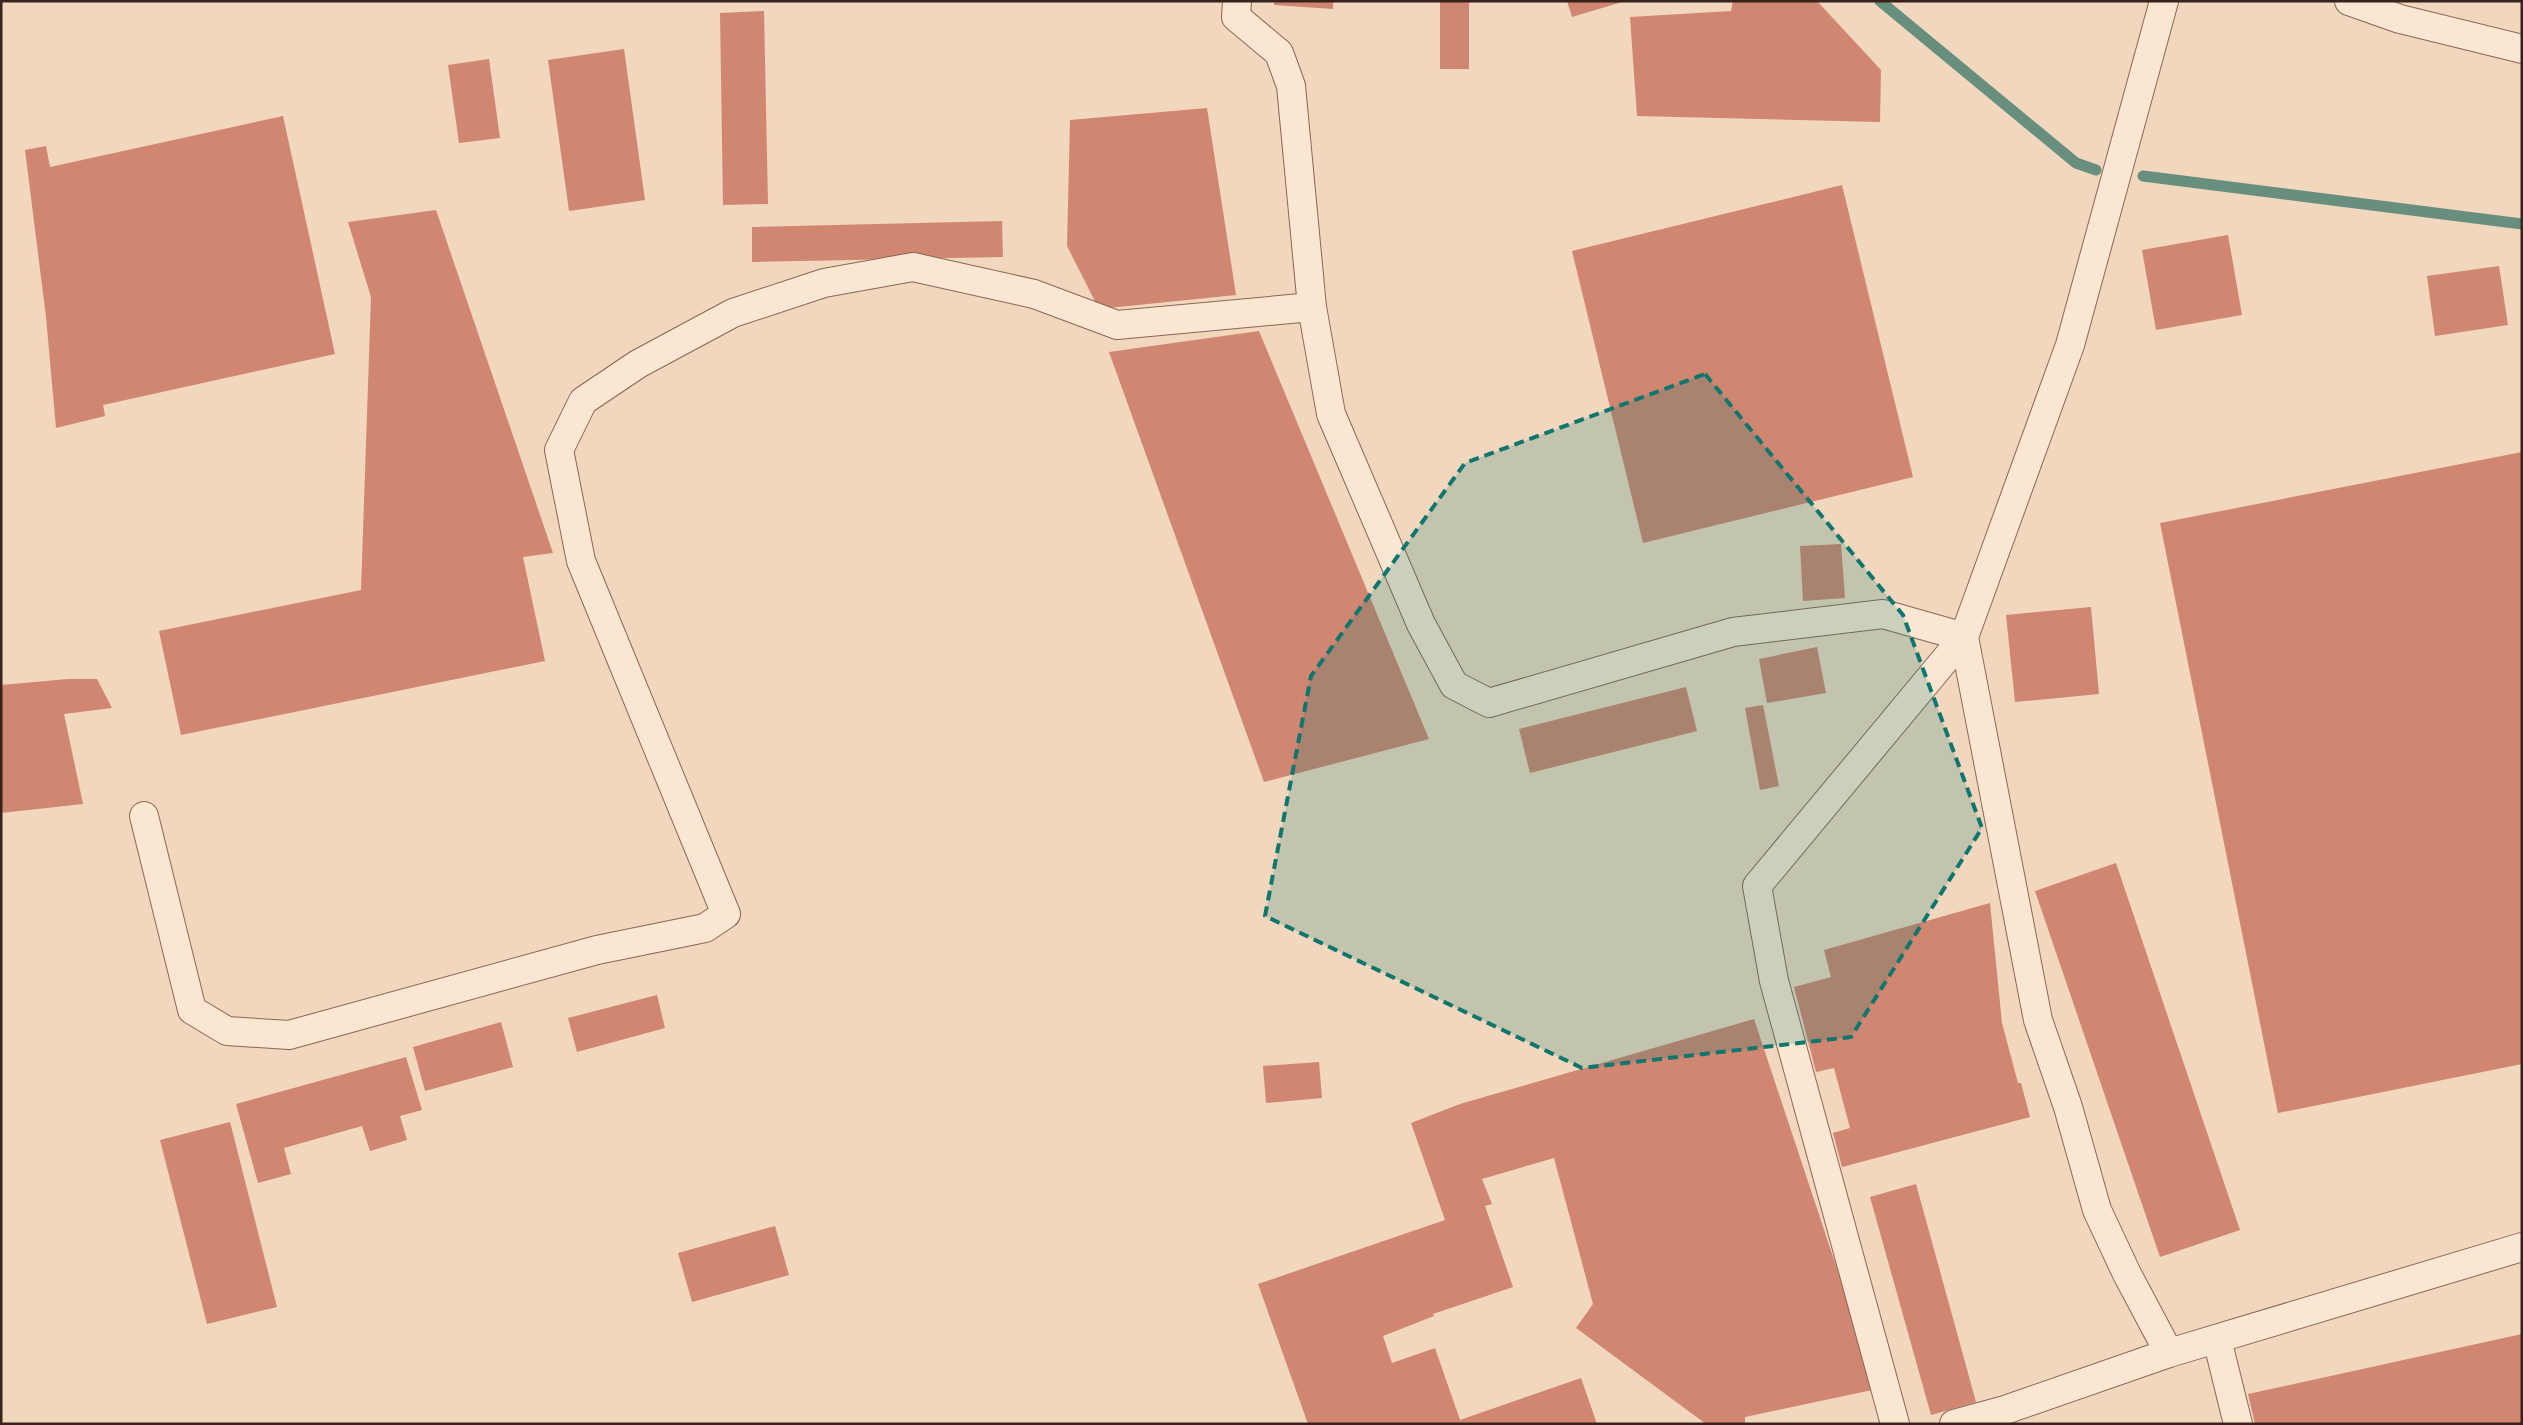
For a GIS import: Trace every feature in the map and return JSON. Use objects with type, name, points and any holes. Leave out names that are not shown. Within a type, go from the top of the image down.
[{"type":"street","points":[[1237,1],[1236,17],[1279,53],[1291,86],[1312,307],[1331,414],[1421,624],[1454,686],[1489,703],[1733,632],[1883,614],[1964,637]]},
{"type":"street","points":[[1895,1424],[1774,981],[1758,886],[1964,637],[2070,345],[2164,1]]},
{"type":"street","points":[[2349,1],[2400,18],[2522,49]]},
{"type":"street","points":[[144,816],[192,1010],[226,1031],[289,1035],[597,950],[705,928],[726,914],[581,561],[558,450],[583,401],[638,364],[733,313],[824,283],[913,267],[1034,294],[1117,325],[1312,307]]},
{"type":"street","points":[[1964,637],[2038,1020],[2068,1107],[2097,1210],[2127,1274],[2169,1353]]},
{"type":"street","points":[[1954,1424],[2005,1410],[2169,1353],[2522,1246]]},
{"type":"street","points":[[2217,1339],[2238,1424]]},
{"type":"highlighted area","points":[[1705,374],[1903,615],[1982,828],[1851,1037],[1582,1068],[1265,916],[1311,676],[1465,463]]},
{"type":"building","points":[[1274,1],[1333,1],[1333,9],[1274,5]]},
{"type":"building","points":[[1440,1],[1469,1],[1469,69],[1440,69]]},
{"type":"building","points":[[1567,1],[1622,1],[1622,2],[1572,17]]},
{"type":"building","points":[[1733,1],[1817,1],[1881,70],[1880,122],[1637,116],[1630,17],[1731,11]]},
{"type":"building","points":[[764,11],[768,204],[723,205],[720,13]]},
{"type":"building","points":[[624,49],[645,200],[569,211],[548,60]]},
{"type":"building","points":[[489,59],[500,138],[459,143],[448,65]]},
{"type":"building","points":[[1207,108],[1236,295],[1099,309],[1067,246],[1070,120]]},
{"type":"building","points":[[283,116],[335,354],[103,405],[105,416],[56,428],[46,317],[25,150],[46,146],[50,167]]},
{"type":"building","points":[[1842,185],[1913,477],[1643,543],[1572,251]]},
{"type":"building","points":[[436,210],[553,553],[523,557],[545,661],[181,735],[159,631],[361,590],[371,297],[348,222]]},
{"type":"building","points":[[1002,221],[1003,257],[752,262],[752,227]]},
{"type":"building","points":[[2228,235],[2242,315],[2156,330],[2142,250]]},
{"type":"building","points":[[2499,266],[2508,325],[2435,336],[2427,276]]},
{"type":"building","points":[[1259,331],[1429,739],[1264,782],[1109,352]]},
{"type":"building","points":[[2522,452],[2522,1064],[2278,1113],[2160,523]]},
{"type":"building","points":[[1841,544],[1845,598],[1803,601],[1800,546]]},
{"type":"building","points":[[2091,607],[2099,694],[2015,702],[2006,615]]},
{"type":"building","points":[[1817,647],[1826,693],[1767,703],[1759,659]]},
{"type":"building","points":[[68,679],[97,679],[112,708],[64,714],[83,804],[1,813],[1,685]]},
{"type":"building","points":[[1686,687],[1697,731],[1530,773],[1519,729]]},
{"type":"building","points":[[1763,705],[1779,786],[1760,790],[1745,708]]},
{"type":"building","points":[[2116,863],[2240,1230],[2160,1257],[2035,891]]},
{"type":"building","points":[[1990,903],[2002,1023],[2018,1083],[2021,1083],[2030,1117],[1842,1167],[1833,1133],[1850,1128],[1834,1068],[1816,1072],[1794,987],[1831,977],[1824,950]]},
{"type":"building","points":[[657,995],[665,1028],[577,1052],[568,1018]]},
{"type":"building","points":[[1754,1019],[1877,1389],[1745,1417],[1745,1424],[1706,1424],[1576,1328],[1593,1304],[1554,1158],[1482,1179],[1492,1204],[1485,1206],[1513,1287],[1433,1314],[1434,1316],[1383,1336],[1392,1363],[1435,1348],[1460,1420],[1581,1378],[1597,1424],[1308,1424],[1258,1284],[1445,1220],[1411,1123],[1460,1104]]},
{"type":"building","points":[[501,1022],[513,1067],[425,1091],[413,1047]]},
{"type":"building","points":[[406,1057],[422,1110],[400,1116],[407,1140],[370,1151],[362,1126],[284,1148],[291,1174],[258,1183],[236,1104]]},
{"type":"building","points":[[1319,1062],[1322,1098],[1266,1103],[1263,1066]]},
{"type":"building","points":[[230,1122],[277,1307],[207,1324],[160,1140]]},
{"type":"building","points":[[1916,1184],[1976,1402],[1931,1415],[1870,1197]]},
{"type":"building","points":[[775,1226],[789,1275],[692,1302],[678,1253]]},
{"type":"building","points":[[2522,1334],[2522,1424],[2255,1424],[2248,1394]]},
{"type":"waterway","points":[[1880,1],[2076,163],[2096,170]]},
{"type":"waterway","points":[[2143,176],[2522,224]]}]
